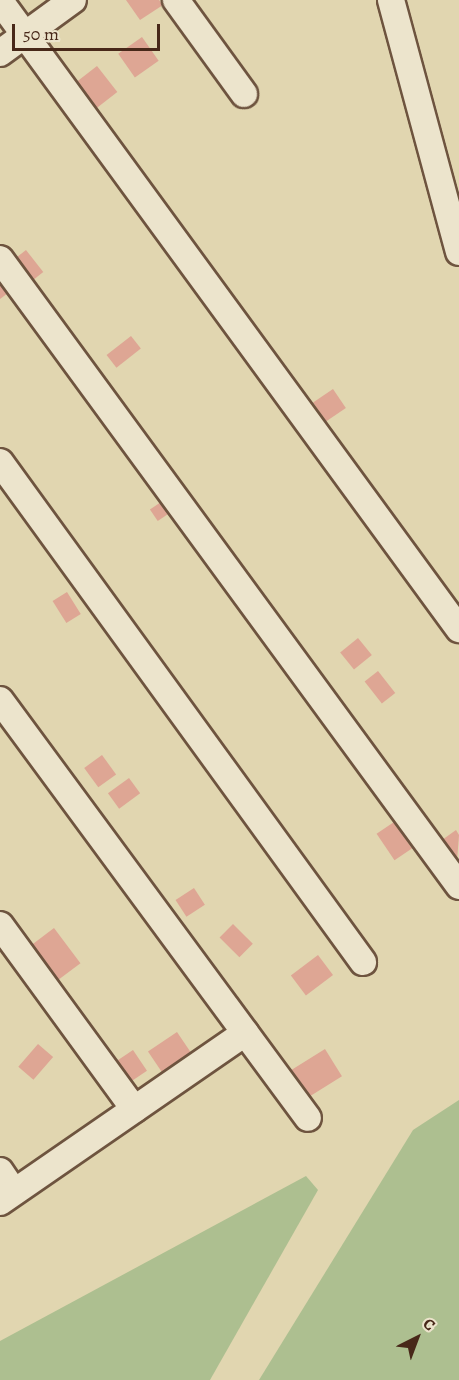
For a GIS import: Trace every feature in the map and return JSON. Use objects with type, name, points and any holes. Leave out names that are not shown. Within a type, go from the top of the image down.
[{"type":"street","points":[[0,53],[73,0]]},
{"type":"street","points":[[176,0],[244,94]]},
{"type":"street","points":[[391,0],[459,252]]},
{"type":"street","points":[[0,1],[459,629]]},
{"type":"street","points":[[0,259],[459,885]]},
{"type":"street","points":[[1,467],[363,962]]},
{"type":"street","points":[[0,700],[308,1118]]},
{"type":"street","points":[[0,925],[134,1109]]},
{"type":"street","points":[[0,1171],[7,1197],[245,1033]]},
{"type":"green space","points":[[459,1100],[459,1380],[259,1380],[413,1130]]},
{"type":"green space","points":[[306,1176],[318,1190],[210,1380],[0,1380],[0,1341]]},
{"type":"building","points":[[126,0],[159,0],[163,5],[140,20]]},
{"type":"building","points":[[142,37],[159,61],[135,77],[118,54]]},
{"type":"building","points":[[97,66],[117,92],[94,110],[74,84]]},
{"type":"building","points":[[26,250],[43,272],[29,283],[12,261]]},
{"type":"building","points":[[0,281],[8,293],[0,299]]},
{"type":"building","points":[[131,336],[141,349],[116,368],[107,355]]},
{"type":"building","points":[[333,389],[346,408],[326,421],[313,402]]},
{"type":"building","points":[[164,500],[172,512],[158,521],[150,510]]},
{"type":"building","points":[[67,592],[81,614],[66,623],[53,601]]},
{"type":"building","points":[[358,638],[372,655],[354,670],[340,652]]},
{"type":"building","points":[[378,671],[395,693],[382,704],[365,681]]},
{"type":"building","points":[[102,755],[116,774],[98,787],[84,768]]},
{"type":"building","points":[[129,778],[140,793],[119,809],[108,793]]},
{"type":"building","points":[[394,822],[412,849],[394,860],[377,834]]},
{"type":"building","points":[[456,830],[459,835],[457,861],[442,840]]},
{"type":"building","points":[[194,888],[205,905],[186,917],[176,900]]},
{"type":"building","points":[[233,924],[253,944],[239,957],[220,937]]},
{"type":"building","points":[[54,928],[80,963],[56,982],[29,947]]},
{"type":"building","points":[[318,955],[333,975],[306,995],[291,975]]},
{"type":"building","points":[[177,1032],[193,1056],[164,1076],[148,1052]]},
{"type":"building","points":[[38,1044],[53,1057],[33,1080],[18,1067]]},
{"type":"building","points":[[325,1049],[342,1076],[305,1099],[289,1072]]},
{"type":"building","points":[[133,1050],[147,1071],[129,1083],[115,1062]]}]
